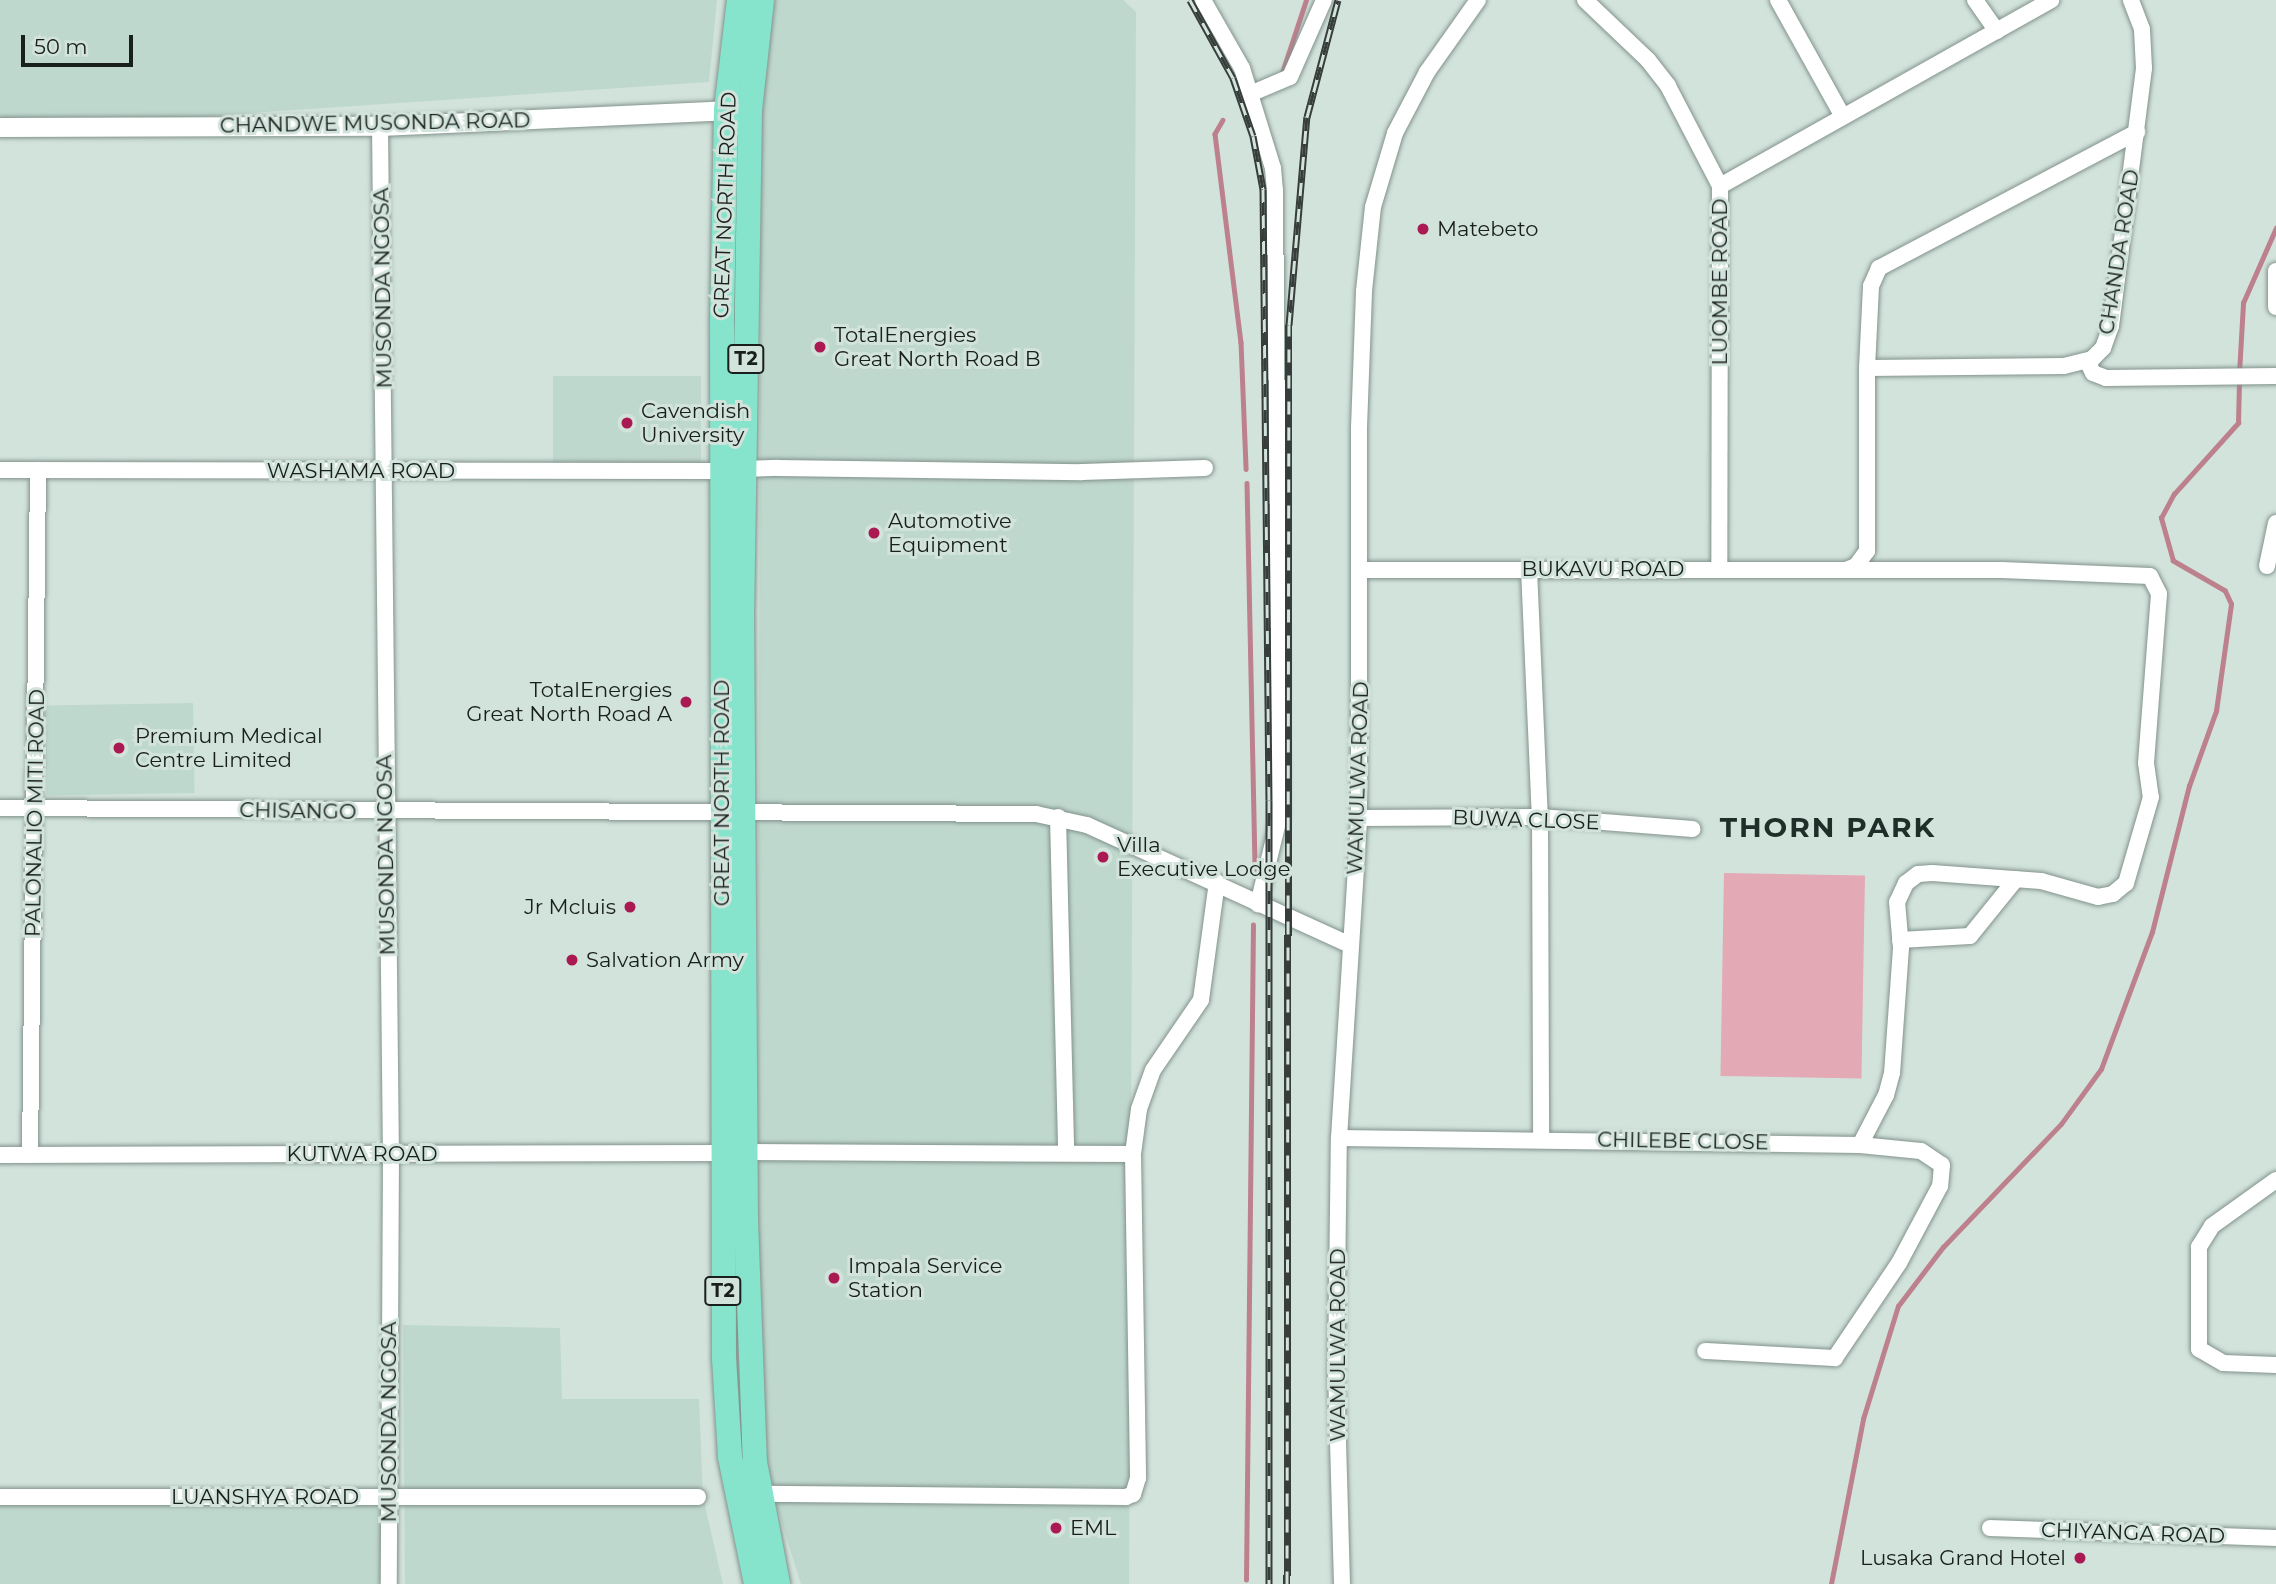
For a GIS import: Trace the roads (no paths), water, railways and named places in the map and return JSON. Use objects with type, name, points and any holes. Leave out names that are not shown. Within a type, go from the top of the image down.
[{"type":"main road","name":"GREAT NORTH ROAD","points":[[739,0],[734,470],[735,1152],[726,1417],[735,1497],[756,1584]]},
{"type":"main road","name":"GREAT NORTH ROAD","points":[[738,111],[762,0]]},
{"type":"main road","name":"GREAT NORTH ROAD","points":[[733,812],[722,564],[734,470]]},
{"type":"main road","name":"GREAT NORTH ROAD","points":[[735,1152],[758,1494],[778,1584]]},
{"type":"street","points":[[1203,0],[1226,33],[1250,94],[1273,167],[1278,299],[1275,572],[1280,814],[1258,904]]},
{"type":"street","points":[[1250,94],[1290,77],[1324,0]]},
{"type":"street","name":"WAMULWA ROAD","points":[[1342,1584],[1336,1372],[1339,1138],[1359,818],[1362,570],[1359,428],[1364,291],[1373,207],[1395,133],[1427,72],[1478,0]]},
{"type":"street","name":"LUOMBE ROAD","points":[[1585,0],[1648,60],[1668,86],[1720,186],[1719,568]]},
{"type":"street","points":[[1778,0],[1842,114]]},
{"type":"street","points":[[1975,0],[1997,31]]},
{"type":"street","points":[[1720,186],[1842,114],[2051,0]]},
{"type":"street","name":"CHANDA ROAD","points":[[1867,368],[2064,366],[2087,361],[2103,348],[2111,326],[2137,132],[2143,41],[2131,0]]},
{"type":"street","name":"CHANDWE MUSONDA ROAD","points":[[0,127],[380,126],[738,111]]},
{"type":"street","name":"MUSONDA NGOSA","points":[[380,126],[386,472],[385,812],[391,1154],[388,1584]]},
{"type":"street","points":[[1844,571],[1856,566],[1867,551],[1867,368],[1871,286],[1885,262],[2137,132]]},
{"type":"street","points":[[2276,271],[2276,307]]},
{"type":"street","points":[[2087,361],[2093,373],[2106,378],[2276,376]]},
{"type":"street","name":"WASHAMA ROAD","points":[[0,470],[1082,472],[1206,468]]},
{"type":"street","name":"PALONALIO MITI ROAD","points":[[30,1155],[38,470]]},
{"type":"street","points":[[2267,565],[2276,523]]},
{"type":"street","points":[[1529,569],[1540,817],[1541,1138]]},
{"type":"street","name":"BUKAVU ROAD","points":[[1362,570],[2002,570],[2150,576],[2159,594],[2146,763],[2151,797],[2126,883],[2113,894],[2098,897],[2016,879]]},
{"type":"street","name":"CHISANGO","points":[[0,808],[733,812],[1058,817],[1087,825],[1217,882],[1258,904],[1350,945]]},
{"type":"street","points":[[1058,817],[1066,1153]]},
{"type":"street","name":"BUWA CLOSE","points":[[1359,818],[1540,817],[1693,829]]},
{"type":"street","points":[[1860,1145],[1890,1084],[1900,940],[1897,902],[1914,876],[1932,873],[2016,879]]},
{"type":"street","points":[[1900,940],[1970,936],[2016,879]]},
{"type":"street","points":[[758,1494],[1126,1497],[1133,1494],[1138,1478],[1133,1154],[1145,1088],[1201,1000],[1217,882]]},
{"type":"street","name":"CHILEBE CLOSE","points":[[1339,1138],[1541,1138],[1860,1145],[1922,1151],[1942,1165],[1940,1186],[1913,1237],[1836,1358],[1705,1351]]},
{"type":"street","name":"KUTWA ROAD","points":[[0,1155],[735,1152],[1133,1154]]},
{"type":"street","points":[[2276,1180],[2212,1226],[2201,1239],[2199,1349],[2223,1363],[2276,1365]]},
{"type":"street","name":"LUANSHYA ROAD","points":[[0,1497],[698,1497]]},
{"type":"street","name":"CHIYANGA ROAD","points":[[1990,1528],[2276,1538]]},
{"type":"waterway","points":[[1282,73],[1306,0]]},
{"type":"waterway","points":[[1223,120],[1215,134],[1241,342],[1246,469]]},
{"type":"waterway","points":[[2239,373],[2243,303],[2276,228]]},
{"type":"waterway","points":[[1831,1584],[1863,1419],[1898,1306],[1943,1247],[2061,1124],[2101,1069],[2152,932],[2189,786],[2216,711],[2231,604],[2225,591],[2173,561],[2161,518],[2174,494],[2238,423],[2239,382]]},
{"type":"waterway","points":[[1247,483],[1255,869]]},
{"type":"waterway","points":[[1246,1580],[1253,925]]},
{"type":"railway","points":[[1190,0],[1233,78],[1253,136],[1263,189],[1269,800],[1269,1584]]},
{"type":"railway","points":[[1287,1584],[1289,325],[1307,117],[1338,0]]},
{"type":"place","name":"Matebeto","points":[[1423,229]]},
{"type":"place","name":"TotalEnergies Great North Road B","points":[[820,347]]},
{"type":"place","name":"Cavendish University","points":[[627,423]]},
{"type":"place","name":"Automotive Equipment","points":[[874,533]]},
{"type":"place","name":"TotalEnergies Great North Road A","points":[[686,702]]},
{"type":"place","name":"Premium Medical Centre Limited","points":[[119,748]]},
{"type":"place","name":"Villa Executive Lodge","points":[[1103,857]]},
{"type":"place","name":"Jr Mcluis","points":[[630,907]]},
{"type":"place","name":"Salvation Army","points":[[572,960]]},
{"type":"place","name":"Impala Service Station","points":[[834,1278]]},
{"type":"place","name":"EML","points":[[1056,1528]]},
{"type":"place","name":"Lusaka Grand Hotel","points":[[2080,1558]]},
{"type":"district","name":"THORN PARK","points":[[1828,827]]}]
